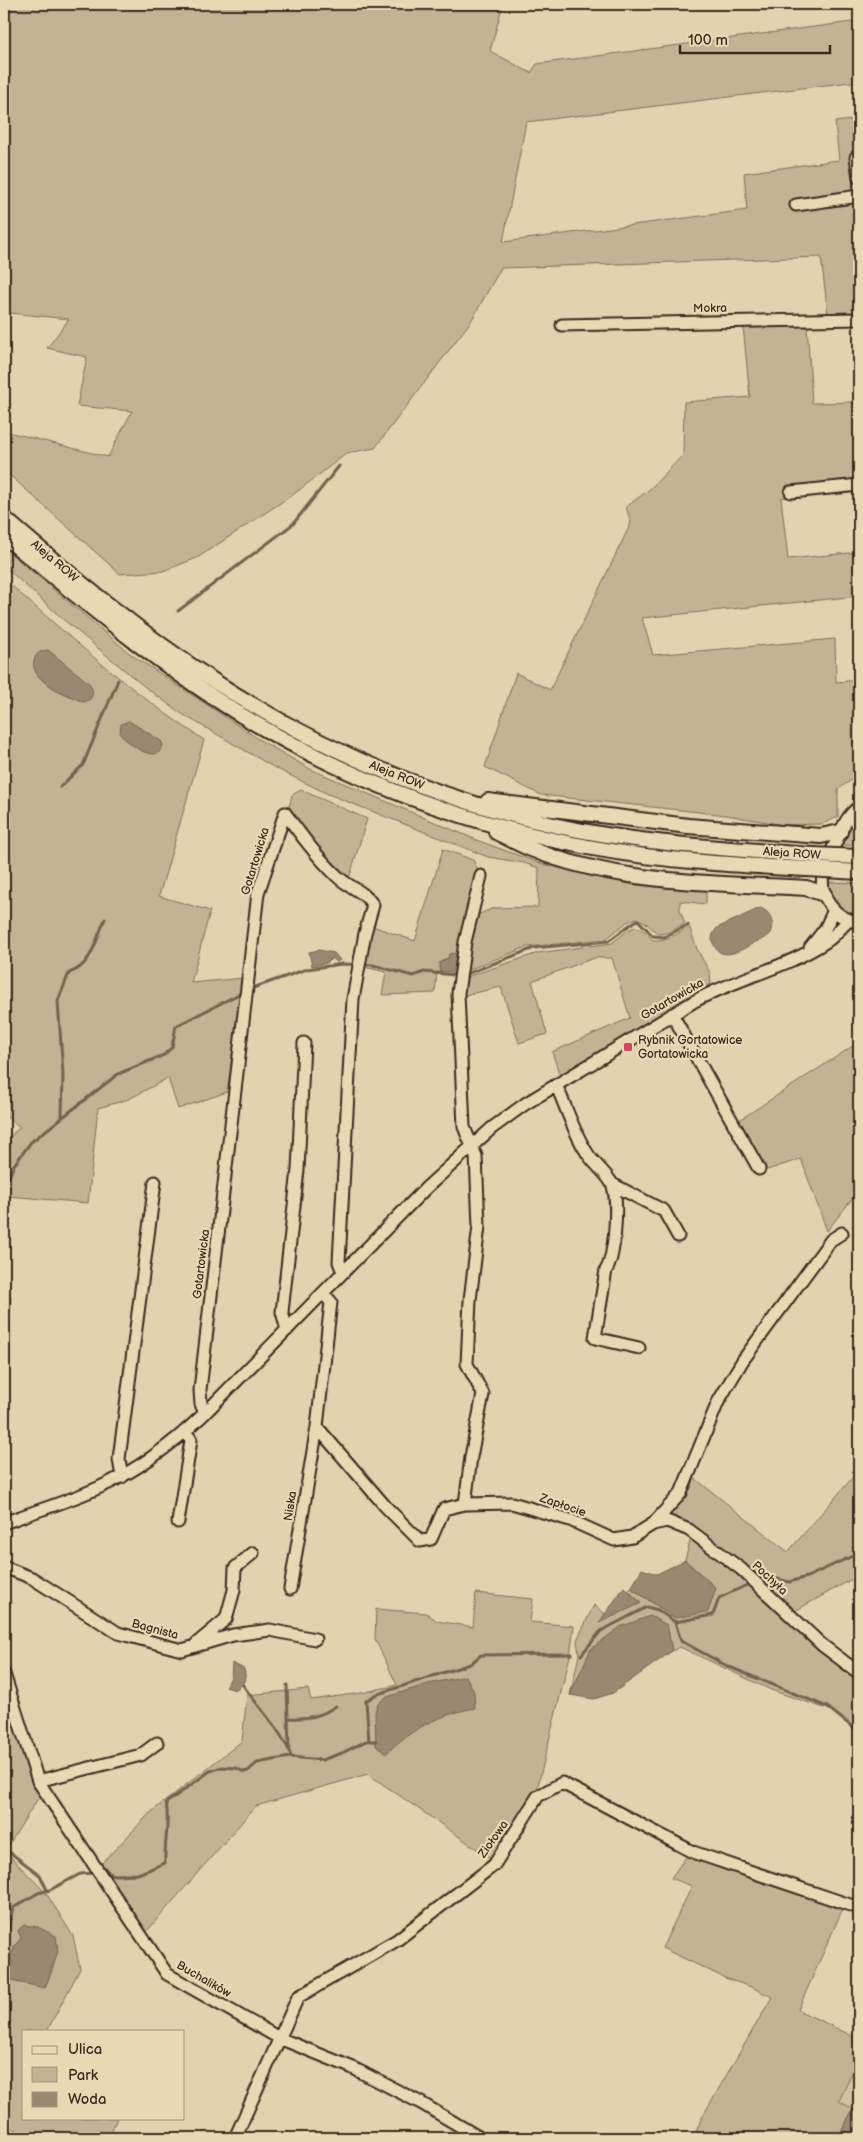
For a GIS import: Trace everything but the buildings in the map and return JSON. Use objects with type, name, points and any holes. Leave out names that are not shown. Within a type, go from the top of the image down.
[{"type":"main road","name":"Aleja ROW","points":[[4,518],[79,581],[174,653],[232,692],[291,727],[390,773],[457,798],[525,818],[613,836],[685,845],[859,857]]},
{"type":"main road","name":"Aleja ROW","points":[[4,536],[160,661],[249,720],[346,770],[403,794],[466,816],[547,838],[611,851],[698,862],[859,872]]},
{"type":"main road","points":[[457,798],[533,805],[688,826],[821,836],[840,832]]},
{"type":"main road","points":[[466,816],[530,849],[596,868],[654,878],[806,888],[824,894]]},
{"type":"street","points":[[859,157],[856,157],[859,178]]},
{"type":"street","points":[[796,205],[859,196]]},
{"type":"street","name":"Mokra","points":[[562,325],[859,319]]},
{"type":"street","points":[[791,492],[859,485]]},
{"type":"street","points":[[854,921],[834,910],[824,894],[823,881],[824,869],[840,832],[847,818],[859,806]]},
{"type":"street","name":"Gotartowicka","points":[[205,1413],[201,1404],[200,1390],[258,893],[285,813],[311,850],[339,878],[366,894],[373,905],[365,933],[353,998],[339,1262],[343,1272]]},
{"type":"street","points":[[465,1504],[471,1457],[483,1394],[467,1364],[470,1300],[478,1226],[476,1156],[464,1126],[458,992],[465,942],[481,876]]},
{"type":"street","name":"Gotartowicka","points":[[808,952],[825,929],[834,910]]},
{"type":"street","name":"Gotartowicka","points":[[4,1523],[86,1494],[122,1477],[160,1453],[186,1432],[426,1188],[509,1115],[672,1014],[717,989],[783,965],[828,941],[854,921]]},
{"type":"street","points":[[672,1014],[759,1169]]},
{"type":"street","points":[[287,1330],[282,1312],[298,1170],[304,1043]]},
{"type":"street","points":[[556,1085],[585,1151],[612,1184],[614,1190],[614,1234],[611,1263],[606,1270],[595,1338],[639,1348]]},
{"type":"street","points":[[122,1477],[119,1459],[155,1182]]},
{"type":"street","points":[[612,1184],[664,1211],[678,1236]]},
{"type":"street","name":"Zapłocie","points":[[316,1427],[386,1507],[420,1541],[431,1539],[444,1509],[465,1504],[512,1503],[570,1520],[614,1540],[632,1537],[653,1524],[681,1493],[718,1402],[743,1360],[831,1240],[842,1233]]},
{"type":"street","points":[[316,1427],[331,1302],[323,1293]]},
{"type":"street","name":"Niska","points":[[290,1589],[316,1427]]},
{"type":"street","points":[[178,1522],[191,1440],[186,1432]]},
{"type":"street","name":"Pochyła","points":[[653,1524],[667,1521],[689,1530],[741,1569],[822,1645],[859,1673]]},
{"type":"street","points":[[192,1647],[226,1619],[234,1590],[235,1568],[253,1553]]},
{"type":"street","name":"Bagnista","points":[[4,1567],[32,1578],[118,1633],[182,1650],[233,1635],[270,1630],[315,1639]]},
{"type":"street","name":"Buchalików","points":[[4,1674],[38,1781],[167,1974],[279,2038],[353,2068],[421,2103],[480,2138]]},
{"type":"street","points":[[38,1781],[141,1755],[157,1743]]},
{"type":"street","name":"Ziołowa","points":[[235,2138],[298,1997],[397,1940],[494,1865],[538,1796],[562,1783],[693,1852],[859,1908]]},
{"type":"shaded area","points":[[859,2058],[859,2113],[838,2101]]},
{"type":"green space","points":[[4,4],[503,4],[490,51],[531,73],[537,64],[859,21],[859,81],[526,122],[503,242],[747,210],[744,173],[839,160],[835,122],[859,119],[859,154],[852,155],[857,192],[791,201],[793,209],[859,195],[859,314],[828,315],[821,257],[501,268],[471,321],[375,448],[347,453],[294,494],[197,558],[163,571],[120,574],[4,470],[4,431],[108,457],[132,411],[77,406],[87,357],[47,348],[69,319],[11,313],[4,310]]},
{"type":"green space","points":[[807,324],[812,403],[857,402],[859,483],[786,485],[789,497],[781,498],[788,559],[859,552],[859,596],[642,618],[653,655],[835,639],[836,682],[859,680],[859,775],[838,789],[838,817],[822,824],[784,825],[726,815],[541,795],[485,767],[516,673],[550,690],[631,523],[626,507],[650,489],[683,455],[684,402],[750,397],[743,326]]},
{"type":"green space","points":[[4,548],[132,655],[260,740],[310,769],[479,841],[539,863],[635,885],[706,888],[706,904],[680,901],[680,910],[685,924],[667,933],[658,934],[645,922],[637,918],[627,922],[606,939],[527,947],[465,971],[468,942],[477,915],[494,908],[538,907],[539,868],[524,863],[488,857],[328,794],[275,768],[182,714],[145,687],[64,620],[4,566]]},
{"type":"green space","points":[[4,579],[76,643],[151,703],[204,740],[159,896],[210,911],[191,983],[244,978],[227,1092],[178,1109],[168,1078],[129,1099],[98,1108],[88,1203],[8,1196],[4,1225],[4,1142],[20,1127],[4,1115]]},
{"type":"green space","points":[[301,790],[367,819],[349,879],[342,876],[288,812],[292,795]]},
{"type":"green space","points":[[859,816],[859,846],[842,845],[853,821]]},
{"type":"green space","points":[[443,849],[473,860],[479,872],[457,972],[455,972],[457,966],[448,958],[443,960],[439,967],[440,972],[437,972],[435,993],[382,995],[386,972],[364,967],[372,926],[415,941]]},
{"type":"green space","points":[[828,882],[859,883],[859,915],[847,911],[838,904],[831,894]]},
{"type":"green space","points":[[689,926],[697,949],[710,973],[711,984],[560,1076],[552,1052],[630,1018],[612,958],[594,958],[532,981],[547,1034],[519,1043],[501,987],[461,996],[463,978],[538,953],[612,943],[628,930],[635,927],[642,929],[653,940],[672,936]]},
{"type":"green space","points":[[859,1042],[859,1190],[827,1231],[801,1159],[764,1171],[738,1121]]},
{"type":"green space","points":[[4,1297],[11,1297],[7,1359],[8,1385],[4,1384]]},
{"type":"green space","points":[[859,1470],[859,1575],[795,1611],[737,1560],[669,1515],[689,1489],[693,1477],[788,1552]]},
{"type":"green space","points":[[691,1538],[745,1578],[859,1677],[859,1734],[830,1710],[771,1690],[680,1647],[672,1651],[667,1626],[591,1649],[570,1695],[579,1655],[577,1640],[594,1605],[605,1614],[600,1622],[641,1603],[628,1590],[631,1588],[675,1618],[716,1588],[685,1560]]},
{"type":"green space","points":[[476,1593],[533,1599],[530,1622],[574,1626],[570,1656],[537,1789],[493,1860],[368,1774],[256,1806],[146,1932],[99,1866],[150,1813],[242,1741],[247,1695],[308,1689],[311,1700],[361,1693],[397,1685],[375,1639],[376,1609],[426,1613],[437,1621],[473,1627]]},
{"type":"green space","points":[[4,1705],[16,1729],[40,1795],[5,1851],[46,1893],[73,1936],[80,1969],[48,2030],[22,2030],[22,2120],[116,2120],[109,2138],[36,2138],[4,2125]],"holes":[[[56,1936],[57,1950],[55,1962],[45,1987],[16,1982],[14,1947],[22,1938]]]},
{"type":"green space","points":[[688,1854],[843,1908],[798,2010],[859,2039],[859,2058],[839,2101],[853,2109],[838,2138],[694,2138],[701,2119],[772,1997],[725,1978],[662,1948],[692,1886],[671,1878]]},
{"type":"water","points":[[48,650],[90,684],[92,692],[90,699],[84,702],[59,691],[42,680],[36,673],[34,666],[37,654]]},
{"type":"water","points":[[129,721],[161,741],[163,745],[160,751],[155,754],[149,754],[135,747],[124,738],[120,734],[121,724]]},
{"type":"water","points":[[760,908],[767,912],[771,918],[773,925],[770,935],[733,953],[722,953],[718,950],[712,938],[717,928]]},
{"type":"water","points":[[319,950],[334,953],[340,960],[337,962],[332,958],[327,963],[312,966],[309,952]]},
{"type":"water","points":[[455,953],[458,961],[455,972],[440,972],[439,963],[448,958],[449,954]]},
{"type":"water","points":[[685,1560],[716,1588],[708,1612],[675,1618],[631,1588],[642,1569],[657,1574]]},
{"type":"water","points":[[624,1587],[641,1603],[599,1623]]},
{"type":"water","points":[[650,1616],[667,1625],[672,1651],[613,1693],[594,1699],[570,1695],[591,1649],[620,1627]]},
{"type":"water","points":[[232,1663],[244,1669],[245,1673],[244,1681],[235,1690],[226,1687],[231,1677]]},
{"type":"water","points":[[466,1676],[474,1692],[475,1708],[450,1714],[427,1724],[405,1737],[386,1754],[376,1746],[375,1712],[377,1705],[384,1698],[428,1684]]},
{"type":"water","points":[[24,1925],[38,1927],[56,1936],[58,1951],[45,1988],[16,1982],[6,1976],[14,1947],[21,1938],[18,1930]]},
{"type":"water","points":[[853,2109],[859,2113],[859,2138],[838,2138]]},
{"type":"waterway","points":[[178,611],[293,524],[339,466]]},
{"type":"waterway","points":[[60,787],[83,765],[118,680]]},
{"type":"waterway","points":[[62,1117],[63,1074],[58,1001],[69,973],[77,969],[88,958],[105,919]]},
{"type":"waterway","points":[[469,973],[534,948],[608,941],[638,920],[653,936],[664,937],[688,925]]},
{"type":"waterway","points":[[250,989],[307,969],[342,964],[373,965],[413,976],[424,972],[454,975]]},
{"type":"waterway","points":[[4,1188],[14,1165],[31,1142],[118,1074],[164,1055],[172,1047],[176,1026],[245,991]]},
{"type":"waterway","points":[[762,1575],[789,1582],[807,1577],[859,1553]]},
{"type":"waterway","points":[[581,1655],[601,1631],[647,1607],[658,1610],[675,1622],[713,1615],[719,1598],[747,1585]]},
{"type":"waterway","points":[[675,1622],[681,1641],[727,1666],[827,1707],[859,1732]]},
{"type":"waterway","points":[[369,1741],[366,1701],[375,1695],[470,1664],[481,1655],[572,1654]]},
{"type":"waterway","points":[[243,1685],[277,1730],[291,1757]]},
{"type":"waterway","points":[[287,1685],[289,1747]]},
{"type":"waterway","points":[[288,1718],[313,1716],[324,1713],[336,1706]]},
{"type":"waterway","points":[[104,1867],[109,1873],[114,1875],[138,1874],[165,1863],[166,1803],[210,1771],[222,1767],[236,1768],[244,1772],[257,1763],[290,1757],[322,1760],[342,1753],[366,1741],[376,1741]]},
{"type":"waterway","points":[[4,1848],[40,1875],[47,1890]]},
{"type":"waterway","points":[[4,1946],[13,1908],[38,1893],[50,1890],[80,1874],[95,1873]]},
{"type":"place","name":"Rybnik Gortatowice Gortatowicka","points":[[628,1047]]}]
